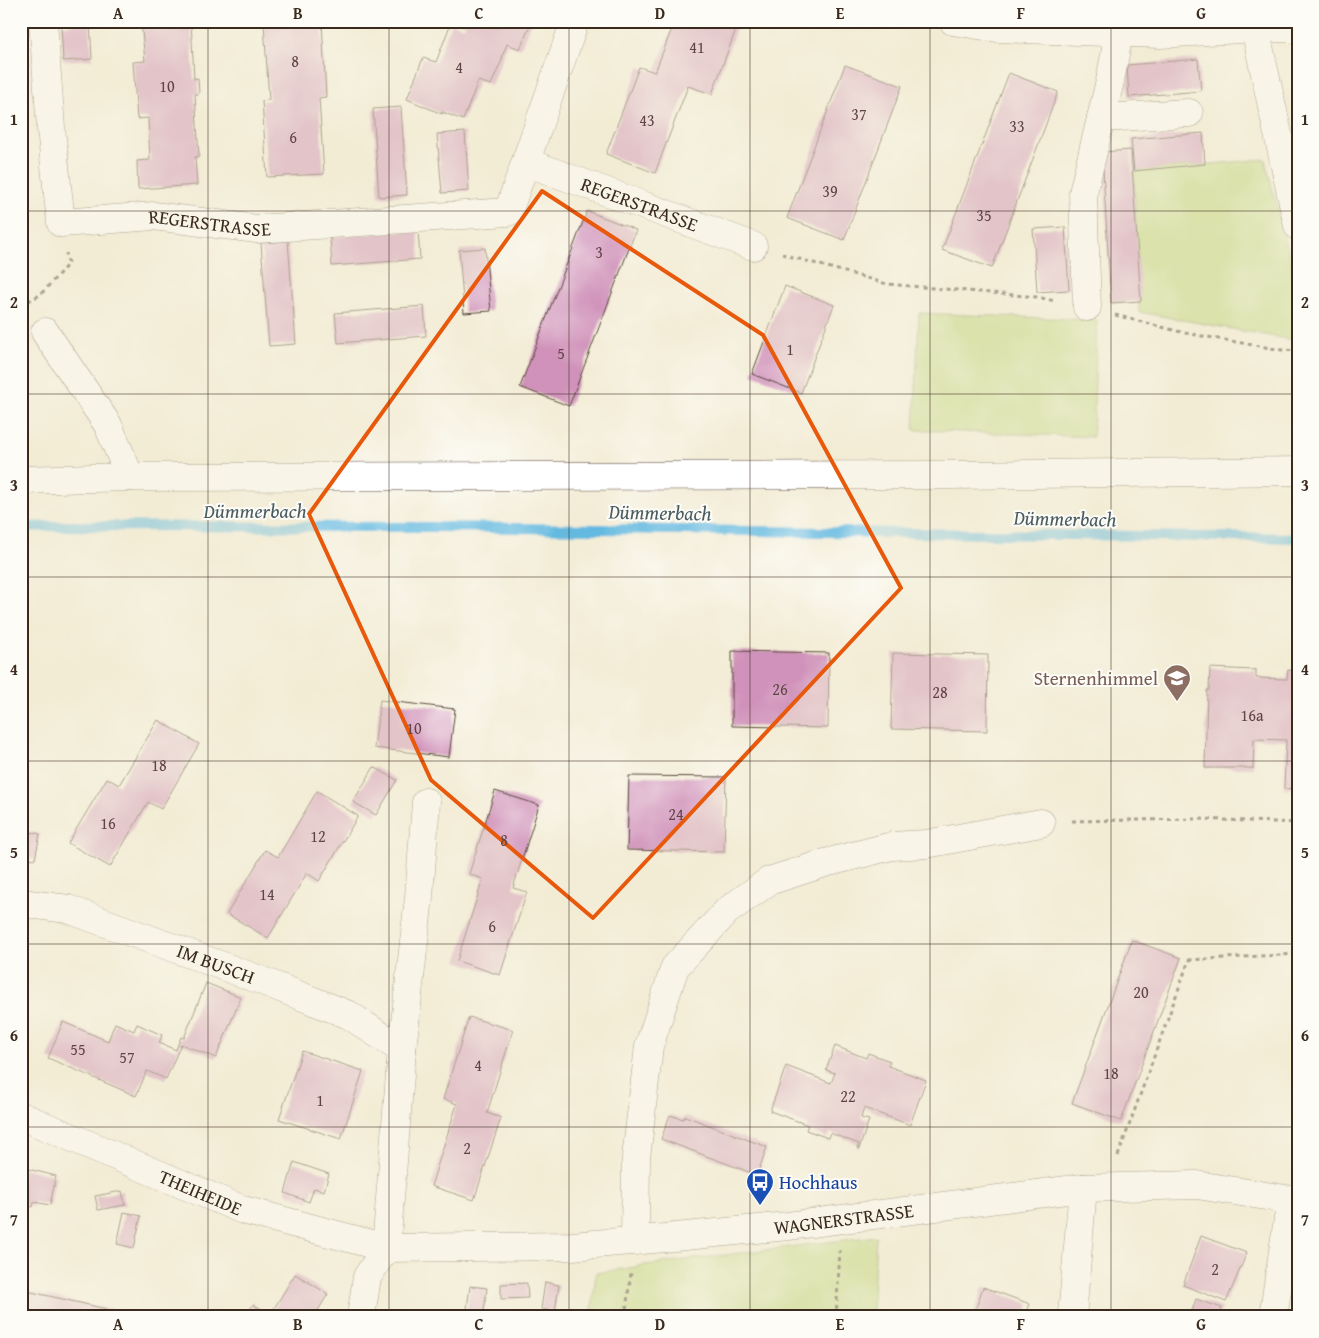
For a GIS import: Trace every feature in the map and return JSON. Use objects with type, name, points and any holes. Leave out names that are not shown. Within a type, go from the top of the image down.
[{"type":"street","points":[[43,21],[51,128],[61,223]]},
{"type":"street","name":"REGERSTRASSE","points":[[61,223],[154,216],[258,230],[508,212],[575,21]]},
{"type":"street","points":[[953,21],[997,28],[1160,34],[1222,26],[1298,28]]},
{"type":"street","points":[[1255,28],[1298,226]]},
{"type":"street","points":[[1087,307],[1083,193],[1110,81],[1119,33]]},
{"type":"street","points":[[1101,118],[1189,113]]},
{"type":"street","name":"REGERSTRASSE","points":[[526,162],[753,246]]},
{"type":"street","points":[[45,332],[108,425],[130,477]]},
{"type":"street","points":[[21,480],[130,477],[1298,471]]},
{"type":"street","points":[[361,1317],[367,1277],[386,1248],[402,1050],[419,897],[426,802]]},
{"type":"street","points":[[635,1240],[636,1158],[649,1046],[675,967],[727,910],[769,881],[825,863],[892,846],[926,844],[1041,823]]},
{"type":"street","name":"IM BUSCH","points":[[21,903],[68,909],[254,978],[349,1015],[402,1050]]},
{"type":"street","name":"THEIHEIDE","points":[[21,1116],[243,1210],[386,1248]]},
{"type":"street","name":"WAGNERSTRASSE","points":[[386,1248],[572,1246],[764,1229],[1095,1187],[1197,1185],[1295,1200]]},
{"type":"street","points":[[1072,1317],[1095,1187]]},
{"type":"street","points":[[1273,1317],[1295,1200]]},
{"type":"path","points":[[21,305],[40,294],[68,264],[61,223]]},
{"type":"path","points":[[753,246],[887,284],[1037,297],[1087,307],[1185,334],[1298,351]]},
{"type":"path","points":[[1041,823],[1083,820],[1199,819],[1298,823]]},
{"type":"path","points":[[1095,1187],[1189,960],[1298,954]]},
{"type":"path","points":[[836,1317],[842,1219]]},
{"type":"path","points":[[625,1317],[635,1240]]},
{"type":"highlighted area","points":[[542,191],[763,335],[901,588],[593,918],[431,780],[309,514]]},
{"type":"green space","points":[[1265,159],[1298,289],[1298,337],[1292,340],[1139,312],[1134,171]]},
{"type":"green space","points":[[919,313],[1097,320],[1093,437],[914,430]]},
{"type":"green space","points":[[876,1236],[872,1317],[591,1317],[596,1273],[637,1266]]},
{"type":"building","points":[[141,21],[191,21],[194,79],[198,78],[199,94],[195,94],[199,156],[195,157],[197,185],[138,189],[137,161],[150,160],[148,118],[137,119],[133,62],[145,61]]},
{"type":"building","points":[[322,21],[326,97],[319,98],[324,174],[267,177],[262,101],[269,100],[264,24]]},
{"type":"building","points":[[466,21],[532,21],[520,49],[507,44],[491,85],[478,81],[463,120],[442,112],[442,114],[407,99],[423,58],[436,62],[451,23],[464,27]]},
{"type":"building","points":[[675,21],[739,21],[712,94],[688,86],[655,173],[606,154],[639,67],[655,72]]},
{"type":"building","points":[[90,23],[92,59],[63,61],[61,25]]},
{"type":"building","points":[[1198,59],[1201,91],[1129,97],[1127,65]]},
{"type":"building","points":[[845,65],[902,86],[844,240],[787,218]]},
{"type":"building","points":[[1009,73],[1058,92],[992,268],[942,250]]},
{"type":"building","points":[[401,107],[407,195],[379,197],[373,109]]},
{"type":"building","points":[[465,132],[469,191],[442,193],[437,134]]},
{"type":"building","points":[[1203,133],[1205,164],[1134,171],[1131,139]]},
{"type":"building","points":[[1131,150],[1141,301],[1111,303],[1102,152]]},
{"type":"building","points":[[587,211],[636,230],[569,406],[520,387]]},
{"type":"building","points":[[1065,227],[1069,290],[1037,292],[1033,229]]},
{"type":"building","points":[[418,230],[420,259],[332,266],[330,237]]},
{"type":"building","points":[[288,241],[296,344],[269,346],[261,243]]},
{"type":"building","points":[[485,248],[491,311],[464,313],[459,250]]},
{"type":"building","points":[[785,286],[834,305],[801,393],[752,374]]},
{"type":"building","points":[[424,306],[426,336],[338,343],[335,313]]},
{"type":"building","points":[[732,651],[829,653],[828,728],[732,726]]},
{"type":"building","points":[[893,653],[988,655],[987,731],[891,729]]},
{"type":"building","points":[[1210,668],[1256,669],[1256,678],[1287,679],[1288,670],[1298,671],[1298,788],[1284,789],[1286,740],[1254,739],[1253,769],[1205,768],[1207,690],[1209,690]]},
{"type":"building","points":[[380,700],[455,709],[449,757],[374,748]]},
{"type":"building","points":[[158,720],[199,744],[161,809],[148,802],[110,867],[68,843],[107,778],[119,785]]},
{"type":"building","points":[[374,767],[397,780],[376,815],[353,802]]},
{"type":"building","points":[[629,776],[726,777],[724,852],[627,850]]},
{"type":"building","points":[[317,791],[358,816],[319,881],[307,873],[268,938],[227,914],[265,850],[278,857]]},
{"type":"building","points":[[495,791],[539,805],[513,888],[527,892],[500,975],[457,961],[483,879],[469,874]]},
{"type":"building","points":[[21,830],[40,834],[35,859],[21,857]]},
{"type":"building","points":[[1132,940],[1181,958],[1121,1121],[1072,1103]]},
{"type":"building","points":[[206,983],[241,997],[216,1058],[181,1044],[166,1079],[147,1071],[136,1096],[48,1058],[63,1022],[108,1041],[115,1023],[134,1031],[137,1024],[162,1035],[159,1043],[176,1050],[181,1037],[184,1038]]},
{"type":"building","points":[[469,1017],[513,1030],[487,1113],[501,1118],[474,1200],[431,1186],[457,1104],[443,1099]]},
{"type":"building","points":[[835,1046],[866,1058],[868,1053],[890,1061],[888,1066],[926,1080],[910,1125],[864,1108],[861,1118],[869,1120],[859,1149],[857,1148],[859,1144],[830,1133],[828,1138],[806,1130],[808,1125],[770,1111],[786,1066],[831,1083],[835,1073],[826,1070]]},
{"type":"building","points":[[302,1051],[363,1071],[341,1139],[279,1119]]},
{"type":"building","points":[[670,1115],[683,1119],[685,1116],[767,1147],[757,1175],[661,1139]]},
{"type":"building","points":[[294,1162],[329,1174],[324,1191],[314,1188],[309,1202],[285,1193]]},
{"type":"building","points":[[24,1168],[56,1176],[50,1205],[34,1202],[33,1207],[21,1204],[21,1179]]},
{"type":"building","points":[[122,1191],[125,1205],[98,1210],[95,1196]]},
{"type":"building","points":[[124,1212],[141,1216],[134,1248],[117,1244]]},
{"type":"building","points":[[1201,1236],[1247,1253],[1226,1302],[1183,1285]]},
{"type":"building","points":[[295,1274],[328,1294],[314,1317],[246,1317],[253,1304],[270,1315]]},
{"type":"building","points":[[545,1282],[559,1285],[555,1311],[541,1309]]},
{"type":"building","points":[[527,1283],[528,1298],[501,1299],[501,1284]]},
{"type":"building","points":[[470,1286],[487,1288],[483,1317],[466,1317]]},
{"type":"building","points":[[983,1287],[1030,1304],[1025,1317],[973,1317]]},
{"type":"building","points":[[27,1291],[133,1315],[134,1311],[155,1317],[21,1317],[21,1294],[26,1295]]},
{"type":"building","points":[[1196,1299],[1222,1308],[1219,1317],[1198,1317],[1191,1314]]},
{"type":"waterway","name":"Dümmerbach","points":[[21,527],[436,527],[1298,538]]},
{"type":"place","name":"Sternenhimmel","points":[[1177,702]]},
{"type":"place","name":"Hochhaus","points":[[760,1206]]}]
